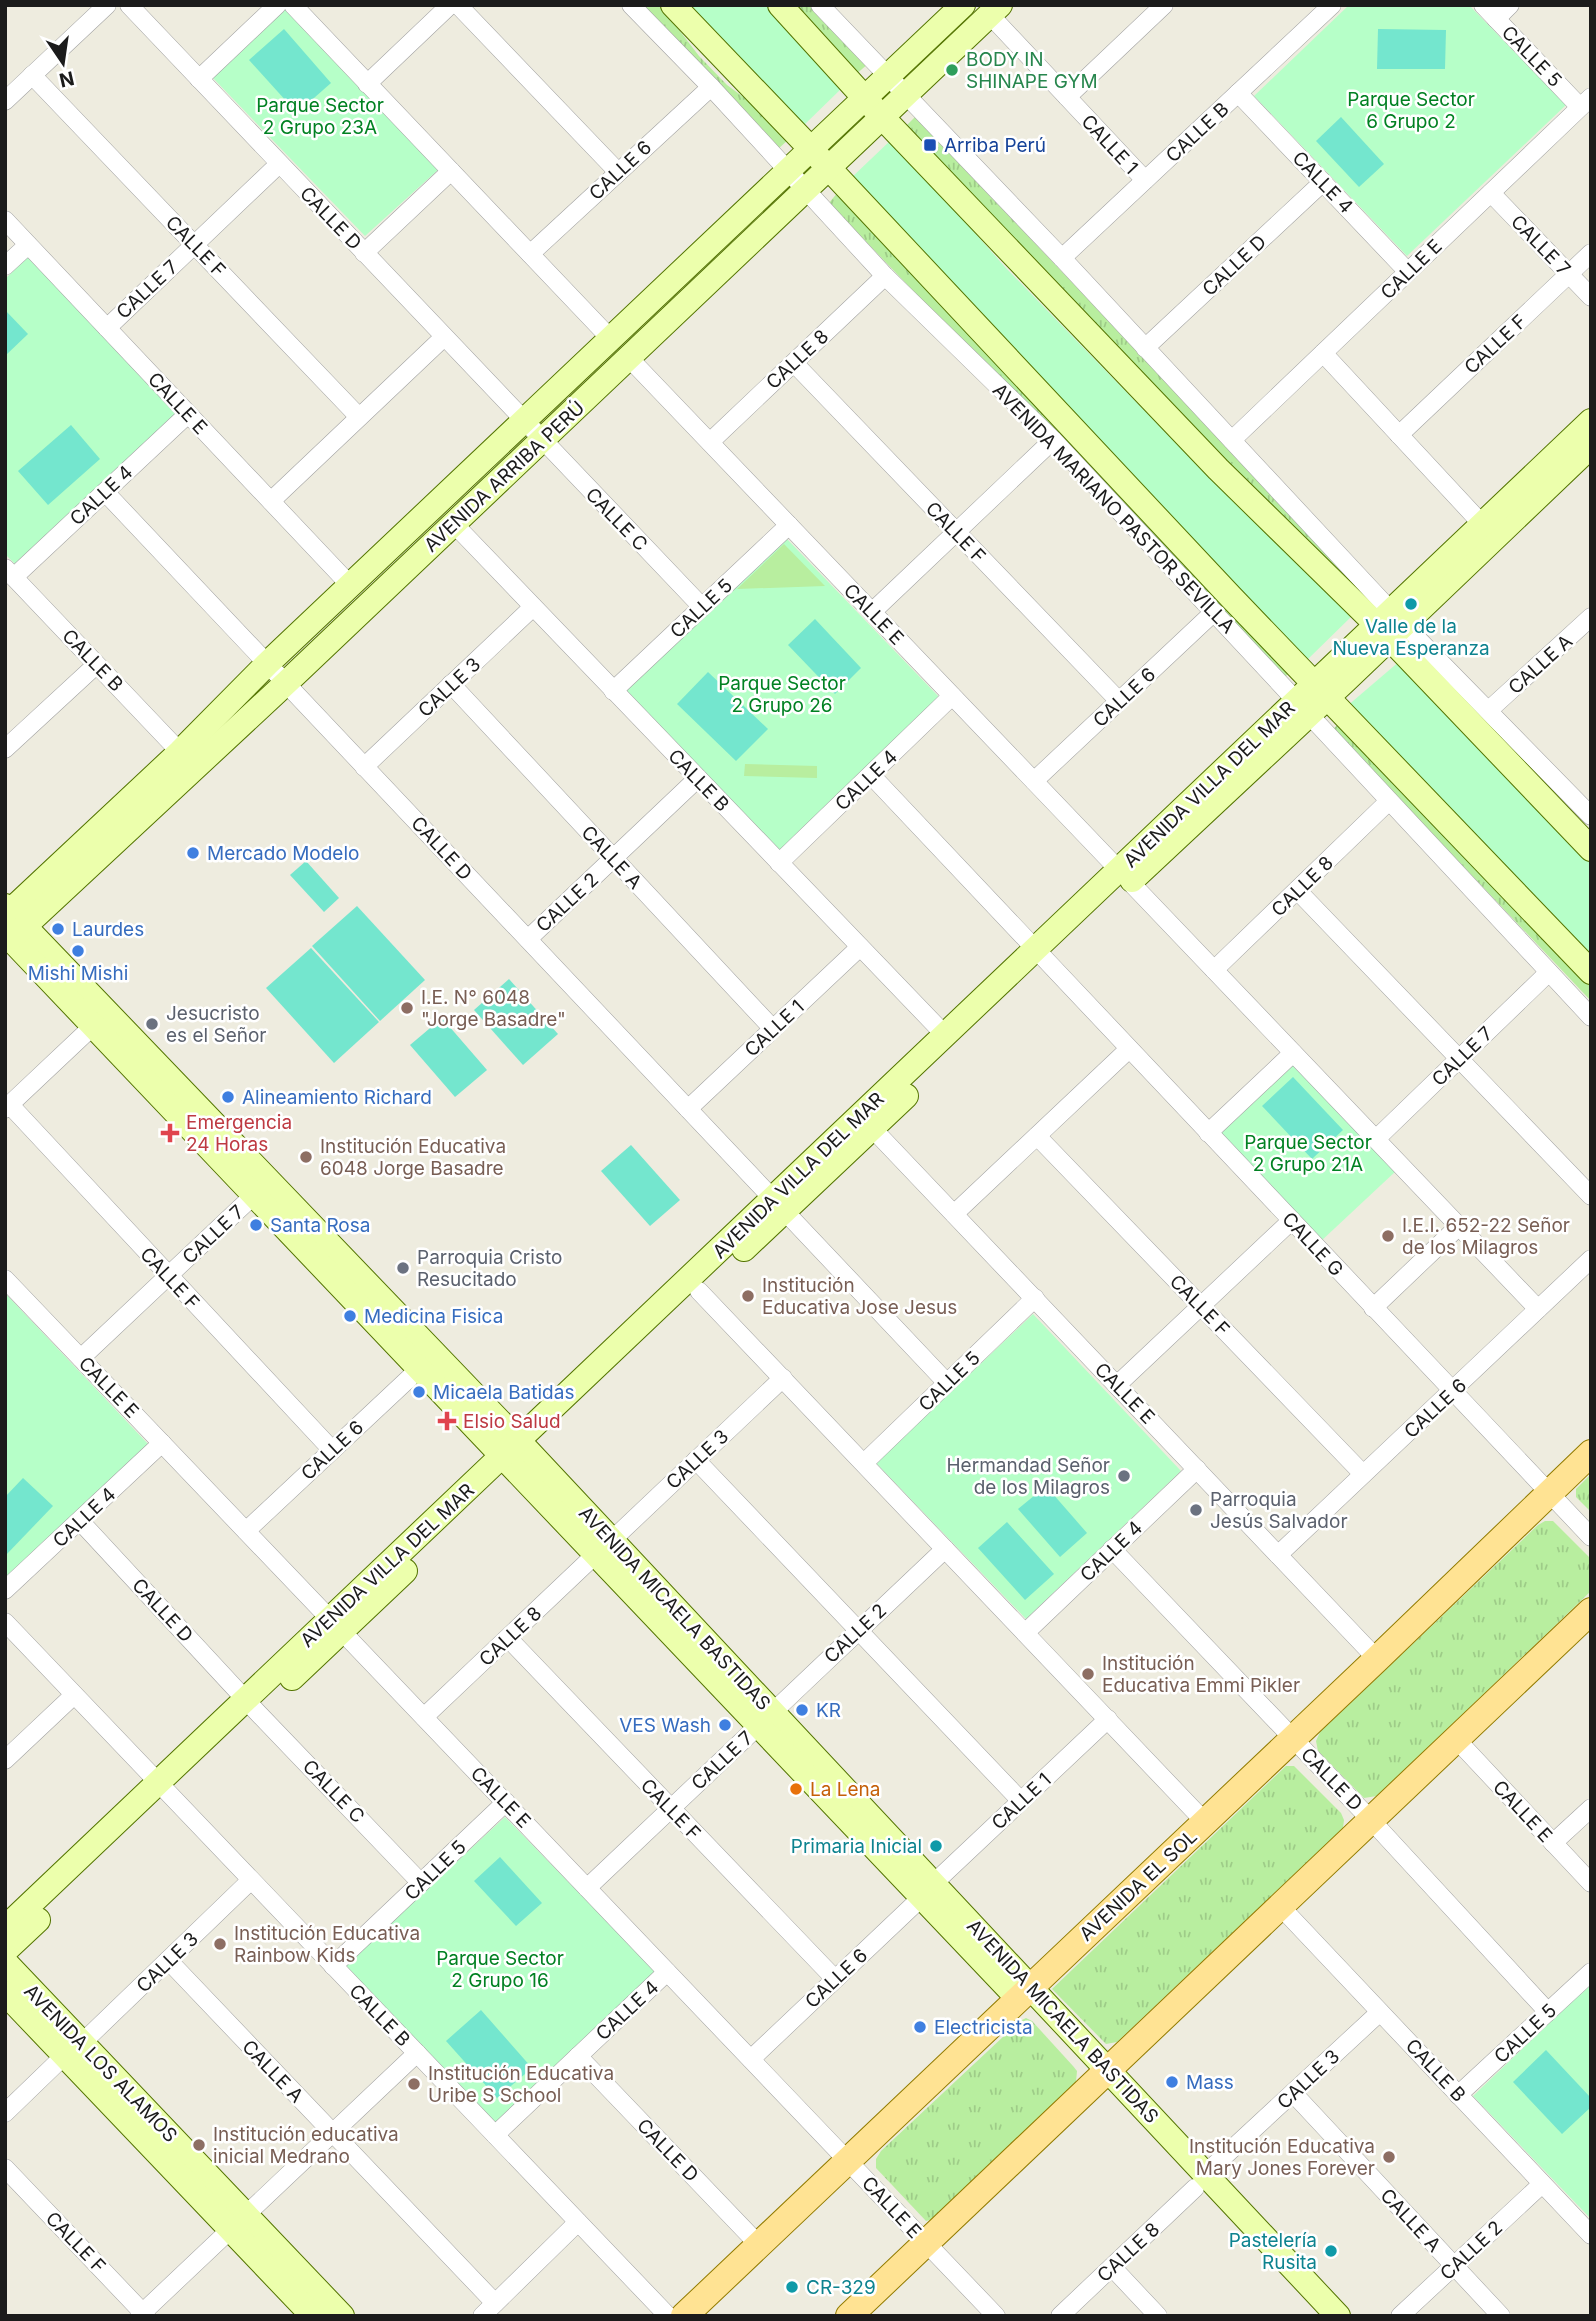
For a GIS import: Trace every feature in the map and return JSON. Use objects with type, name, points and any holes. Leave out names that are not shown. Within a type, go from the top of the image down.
[{"type":"main road","name":"AVENIDA EL SOL","points":[[684,2316],[1591,1453]]},
{"type":"main road","points":[[849,2316],[1591,1611]]},
{"type":"street","points":[[5,101],[107,5]]},
{"type":"street","name":"CALLE D","points":[[129,5],[533,430]]},
{"type":"street","points":[[199,79],[276,5]]},
{"type":"street","points":[[293,5],[610,338]]},
{"type":"street","points":[[368,84],[450,5]]},
{"type":"street","points":[[458,5],[618,172]]},
{"type":"street","name":"AVENIDA MARIANO PASTOR SEVILLA","points":[[631,5],[711,87],[885,276],[1053,440],[1214,612],[1313,699],[1591,972]]},
{"type":"street","name":"AVENIDA MARIANO PASTOR SEVILLA","points":[[673,5],[1220,586],[1313,699],[1389,801],[1591,1017]]},
{"type":"street","points":[[780,5],[882,117],[1218,469],[1489,710],[1591,816]]},
{"type":"street","points":[[820,5],[1232,440],[1391,625],[1591,849]]},
{"type":"street","name":"AVENIDA ARRIBA PERÚ","points":[[10,925],[286,684],[454,524],[610,338],[963,5]]},
{"type":"street","points":[[1067,97],[1164,5]]},
{"type":"street","points":[[1489,12],[1510,5]]},
{"type":"street","name":"CALLE B","points":[[1062,258],[1326,7]]},
{"type":"street","name":"AVENIDA ARRIBA PERÚ","points":[[10,925],[267,664],[350,585],[533,430],[629,358],[995,10]]},
{"type":"street","name":"CALLE 1","points":[[995,10],[1067,97],[1145,180]]},
{"type":"street","name":"CALLE 5","points":[[1489,12],[1586,102]]},
{"type":"street","name":"CALLE F","points":[[32,75],[359,417]]},
{"type":"street","name":"CALLE 6","points":[[530,254],[711,87]]},
{"type":"street","name":"CALLE 4","points":[[1238,93],[1408,272]]},
{"type":"street","name":"CALLE E","points":[[1232,440],[1586,102]]},
{"type":"street","name":"CALLE 7","points":[[107,328],[279,164]]},
{"type":"street","points":[[364,253],[451,171]]},
{"type":"street","name":"CALLE D","points":[[1145,348],[1323,182]]},
{"type":"street","name":"CALLE 7","points":[[1491,193],[1591,297]]},
{"type":"street","name":"CALLE E","points":[[5,220],[350,585]]},
{"type":"street","points":[[5,266],[28,244]]},
{"type":"street","name":"CALLE F","points":[[1398,435],[1591,253]]},
{"type":"street","name":"CALLE 8","points":[[710,442],[885,276]]},
{"type":"street","points":[[271,501],[444,337]]},
{"type":"street","points":[[1322,354],[1482,524]]},
{"type":"street","name":"CALLE E","points":[[629,358],[1538,1309]]},
{"type":"street","name":"CALLE F","points":[[794,362],[1119,701]]},
{"type":"street","name":"CALLE 4","points":[[10,573],[105,492],[188,414]]},
{"type":"street","name":"AVENIDA VILLA DEL MAR","points":[[1391,625],[1482,524],[1591,421]]},
{"type":"street","name":"CALLE C","points":[[533,430],[702,607]]},
{"type":"street","points":[[872,612],[1053,440]]},
{"type":"street","name":"AVENIDA VILLA DEL MAR","points":[[5,1928],[164,1789],[779,1205],[873,1128],[1041,955],[1391,625],[1587,458]]},
{"type":"street","name":"CALLE D","points":[[105,492],[779,1205]]},
{"type":"street","name":"CALLE B","points":[[454,524],[945,1035]]},
{"type":"street","name":"CALLE 5","points":[[613,691],[789,525]]},
{"type":"street","name":"CALLE B","points":[[10,573],[180,752]]},
{"type":"street","name":"CALLE 3","points":[[364,766],[533,607]]},
{"type":"street","name":"CALLE 6","points":[[1034,781],[1214,612]]},
{"type":"street","name":"CALLE A","points":[[1489,710],[1588,626]]},
{"type":"street","points":[[8,741],[96,664]]},
{"type":"street","name":"CALLE A","points":[[451,684],[773,1029]]},
{"type":"street","name":"CALLE 4","points":[[779,863],[952,695]]},
{"type":"street","points":[[871,775],[1041,955]]},
{"type":"street","name":"CALLE 2","points":[[528,939],[698,778]]},
{"type":"street","name":"CALLE 8","points":[[1214,970],[1389,801]]},
{"type":"street","points":[[1297,890],[1591,1196]]},
{"type":"street","name":"AVENIDA MICAELA BASTIDAS","points":[[10,925],[92,1027],[419,1369],[516,1454]]},
{"type":"street","name":"AVENIDA MICAELA BASTIDAS","points":[[10,925],[1025,1992],[1200,2181],[1318,2316]]},
{"type":"street","name":"CALLE 1","points":[[688,1109],[860,947]]},
{"type":"street","name":"AVENIDA VILLA DEL MAR","points":[[516,1454],[699,1291],[945,1035],[1041,955]]},
{"type":"street","name":"CALLE G","points":[[1041,955],[1591,1537]]},
{"type":"street","name":"CALLE 7","points":[[1376,1139],[1548,973]]},
{"type":"street","points":[[7,1107],[92,1027]]},
{"type":"street","points":[[954,1214],[1129,1049]]},
{"type":"street","points":[[1208,1133],[1293,1053]]},
{"type":"street","name":"CALLE F","points":[[7,1107],[332,1450]]},
{"type":"street","name":"CALLE E","points":[[873,1128],[1377,1659]]},
{"type":"street","name":"CALLE F","points":[[1037,1136],[1363,1474]]},
{"type":"street","name":"CALLE 7","points":[[81,1358],[254,1195]]},
{"type":"street","points":[[779,1205],[947,1383]]},
{"type":"street","points":[[1117,1385],[1291,1221]]},
{"type":"street","points":[[1373,1308],[1459,1226]]},
{"type":"street","name":"CALLE 6","points":[[1278,1555],[1591,1259]]},
{"type":"street","name":"CALLE E","points":[[5,1279],[996,2316]]},
{"type":"street","points":[[699,1291],[1205,1822]]},
{"type":"street","name":"CALLE 5","points":[[864,1463],[1035,1298]]},
{"type":"street","name":"CALLE 6","points":[[246,1531],[419,1369]]},
{"type":"street","name":"CALLE 3","points":[[604,1547],[783,1378]]},
{"type":"street","name":"CALLE 4","points":[[5,1590],[162,1443]]},
{"type":"street","points":[[696,1460],[1021,1801]]},
{"type":"street","name":"CALLE 4","points":[[1025,1633],[1197,1469]]},
{"type":"street","name":"CALLE D","points":[[80,1521],[252,1706]]},
{"type":"street","name":"CALLE 8","points":[[424,1717],[604,1547]]},
{"type":"street","name":"CALLE 2","points":[[766,1718],[945,1549]]},
{"type":"street","name":"CALLE D","points":[[1112,1549],[1371,1820],[1548,2012]]},
{"type":"street","name":"CALLE B","points":[[5,1622],[668,2316]]},
{"type":"street","name":"CALLE F","points":[[508,1638],[835,1979]]},
{"type":"street","points":[[5,1760],[74,1695]]},
{"type":"street","name":"CALLE C","points":[[252,1706],[421,1883]]},
{"type":"street","name":"CALLE 7","points":[[587,1888],[766,1718]]},
{"type":"street","name":"CALLE 1","points":[[928,1890],[1108,1719]]},
{"type":"street","name":"CALLE E","points":[[1456,1739],[1591,1883]]},
{"type":"street","name":"AVENIDA VILLA DEL MAR","points":[[5,1951],[164,1789]]},
{"type":"street","name":"CALLE 5","points":[[333,1966],[506,1802]]},
{"type":"street","points":[[1553,1843],[1591,1808]]},
{"type":"street","name":"CALLE 3","points":[[73,2049],[251,1880]]},
{"type":"street","name":"CALLE 6","points":[[751,2059],[928,1890]]},
{"type":"street","name":"CALLE B","points":[[1280,1906],[1591,2235]]},
{"type":"street","name":"CALLE A","points":[[168,1960],[332,2133],[488,2309]]},
{"type":"street","name":"AVENIDA LOS ALAMOS","points":[[5,1962],[73,2049],[238,2222],[342,2316]]},
{"type":"street","name":"CALLE 4","points":[[495,2135],[667,1972]]},
{"type":"street","name":"CALLE 5","points":[[1458,2095],[1591,1972]]},
{"type":"street","name":"AVENIDA LOS ALAMOS","points":[[5,1993],[73,2049]]},
{"type":"street","name":"CALLE 3","points":[[1200,2181],[1380,2012]]},
{"type":"street","points":[[5,2113],[73,2049]]},
{"type":"street","points":[[143,2315],[416,2053]]},
{"type":"street","name":"CALLE D","points":[[578,2056],[759,2245]]},
{"type":"street","name":"CALLE A","points":[[1293,2093],[1501,2316]]},
{"type":"street","name":"CALLE F","points":[[5,2168],[143,2315]]},
{"type":"street","name":"CALLE 8","points":[[1060,2316],[1200,2181]]},
{"type":"street","name":"AVENIDA MICAELA BASTIDAS","points":[[1200,2181],[1338,2316]]},
{"type":"street","name":"CALLE 2","points":[[1400,2316],[1542,2184]]},
{"type":"street","name":"AVENIDA LOS ALAMOS","points":[[238,2222],[313,2316]]},
{"type":"street","points":[[488,2309],[579,2222]]},
{"type":"street","points":[[1112,2267],[1158,2316]]},
{"type":"green space","points":[[641,5],[660,5],[699,56],[727,85],[757,107],[788,140],[778,149]]},
{"type":"green space","points":[[686,5],[768,5],[842,88],[802,127]]},
{"type":"green space","points":[[792,5],[811,5],[868,64],[855,75]]},
{"type":"green space","name":"Parque Sector 6 Grupo 2","points":[[1349,5],[1469,5],[1566,105],[1407,256],[1254,96]]},
{"type":"green space","name":"Parque Sector 2 Grupo 23A","points":[[285,7],[439,169],[365,236],[211,76]]},
{"type":"green space","points":[[284,29],[331,83],[297,113],[249,60]]},
{"type":"green space","points":[[1378,29],[1446,30],[1445,69],[1377,69]]},
{"type":"green space","points":[[915,117],[1370,596],[1365,600],[1191,426],[905,127]]},
{"type":"green space","points":[[1341,117],[1384,164],[1359,187],[1316,141]]},
{"type":"green space","points":[[892,139],[1005,267],[1172,439],[1353,615],[1307,660],[850,179]]},
{"type":"green space","points":[[838,192],[1292,670],[1284,678],[829,203]]},
{"type":"green space","points":[[28,257],[177,413],[16,565],[5,554],[5,279]]},
{"type":"green space","points":[[5,310],[28,334],[5,356]]},
{"type":"green space","points":[[71,425],[100,459],[48,505],[18,471]]},
{"type":"green space","name":"Parque Sector 2 Grupo 26","points":[[785,537],[940,698],[779,853],[623,690]]},
{"type":"green space","points":[[784,544],[825,586],[737,589]]},
{"type":"green space","points":[[815,619],[861,668],[835,694],[788,645]]},
{"type":"green space","points":[[1401,660],[1591,860],[1591,962],[1346,707]]},
{"type":"green space","points":[[708,672],[768,729],[736,761],[677,704]]},
{"type":"green space","points":[[1342,721],[1591,984],[1591,1001],[1333,729]]},
{"type":"green space","points":[[745,764],[817,766],[817,778],[744,776]]},
{"type":"green space","points":[[306,861],[339,898],[324,912],[290,875]]},
{"type":"green space","points":[[357,906],[425,980],[380,1021],[312,946]]},
{"type":"green space","points":[[311,948],[379,1022],[334,1063],[266,988]]},
{"type":"green space","points":[[509,979],[558,1034],[523,1065],[474,1010]]},
{"type":"green space","points":[[442,1018],[487,1070],[455,1097],[410,1045]]},
{"type":"green space","name":"Parque Sector 2 Grupo 21A","points":[[1295,1063],[1396,1171],[1320,1242],[1218,1134]]},
{"type":"green space","points":[[1293,1077],[1343,1130],[1312,1159],[1262,1106]]},
{"type":"green space","points":[[631,1145],[680,1200],[650,1226],[601,1171]]},
{"type":"green space","points":[[5,1293],[148,1444],[5,1578]]},
{"type":"green space","points":[[1033,1314],[1181,1471],[1026,1619],[876,1463]]},
{"type":"green space","points":[[1591,1474],[1591,1512],[1576,1497],[1576,1489]]},
{"type":"green space","points":[[23,1478],[53,1506],[5,1556],[5,1497]]},
{"type":"green space","points":[[1046,1486],[1087,1533],[1060,1557],[1018,1509]]},
{"type":"green space","points":[[1545,1521],[1553,1521],[1591,1559],[1591,1591],[1377,1796],[1364,1798],[1318,1751],[1316,1741],[1320,1732]]},
{"type":"green space","points":[[1007,1522],[1054,1574],[1025,1600],[978,1548]]},
{"type":"green space","points":[[1286,1766],[1294,1766],[1341,1813],[1343,1828],[1117,2042],[1106,2044],[1052,1989]]},
{"type":"green space","name":"Parque Sector 2 Grupo 16","points":[[505,1817],[656,1972],[495,2123],[345,1965]]},
{"type":"green space","points":[[500,1857],[542,1903],[516,1926],[474,1881]]},
{"type":"green space","points":[[1591,1983],[1591,2219],[1473,2096]]},
{"type":"green space","points":[[481,2010],[532,2068],[497,2098],[446,2041]]},
{"type":"green space","points":[[1026,2018],[1032,2021],[1077,2071],[1076,2082],[934,2219],[926,2221],[876,2168],[876,2159],[881,2151]]},
{"type":"green space","points":[[1546,2050],[1591,2098],[1591,2107],[1562,2134],[1513,2082]]},
{"type":"place","name":"BODY IN SHINAPE GYM","points":[[952,70]]},
{"type":"place","name":"Arriba Perú","points":[[930,145]]},
{"type":"place","name":"Valle de la Nueva Esperanza","points":[[1411,604]]},
{"type":"place","name":"Mercado Modelo","points":[[193,853]]},
{"type":"place","name":"Laurdes","points":[[58,929]]},
{"type":"place","name":"Mishi Mishi","points":[[78,951]]},
{"type":"place","name":"I.E. N° 6048 \"Jorge Basadre\"","points":[[407,1008]]},
{"type":"place","name":"Jesucristo es el Señor","points":[[152,1024]]},
{"type":"place","name":"Alineamiento Richard","points":[[228,1097]]},
{"type":"place","name":"Emergencia 24 Horas","points":[[170,1133]]},
{"type":"place","name":"Institución Educativa 6048 Jorge Basadre","points":[[306,1157]]},
{"type":"place","name":"Santa Rosa","points":[[256,1225]]},
{"type":"place","name":"I.E.I. 652-22 Señor de los Milagros","points":[[1388,1236]]},
{"type":"place","name":"Parroquia Cristo Resucitado","points":[[403,1268]]},
{"type":"place","name":"Institución Educativa Jose Jesus","points":[[748,1296]]},
{"type":"place","name":"Medicina Fisica","points":[[350,1316]]},
{"type":"place","name":"Micaela Batidas","points":[[419,1392]]},
{"type":"place","name":"Elsio Salud","points":[[447,1421]]},
{"type":"place","name":"Hermandad Señor de los Milagros","points":[[1124,1476]]},
{"type":"place","name":"Parroquia Jesús Salvador","points":[[1196,1510]]},
{"type":"place","name":"Institución Educativa Emmi Pikler","points":[[1088,1674]]},
{"type":"place","name":"KR","points":[[802,1710]]},
{"type":"place","name":"VES Wash","points":[[725,1725]]},
{"type":"place","name":"La Lena","points":[[796,1789]]},
{"type":"place","name":"Primaria Inicial","points":[[936,1846]]},
{"type":"place","name":"Institución Educativa Rainbow Kids","points":[[220,1944]]},
{"type":"place","name":"Electricista","points":[[920,2027]]},
{"type":"place","name":"Mass","points":[[1172,2082]]},
{"type":"place","name":"Institución Educativa Uribe S School","points":[[414,2084]]},
{"type":"place","name":"Institución educativa inicial Medrano","points":[[199,2145]]},
{"type":"place","name":"Institución Educativa Mary Jones Forever","points":[[1389,2157]]},
{"type":"place","name":"Pastelería Rusita","points":[[1331,2251]]},
{"type":"place","name":"CR-329","points":[[792,2287]]}]
